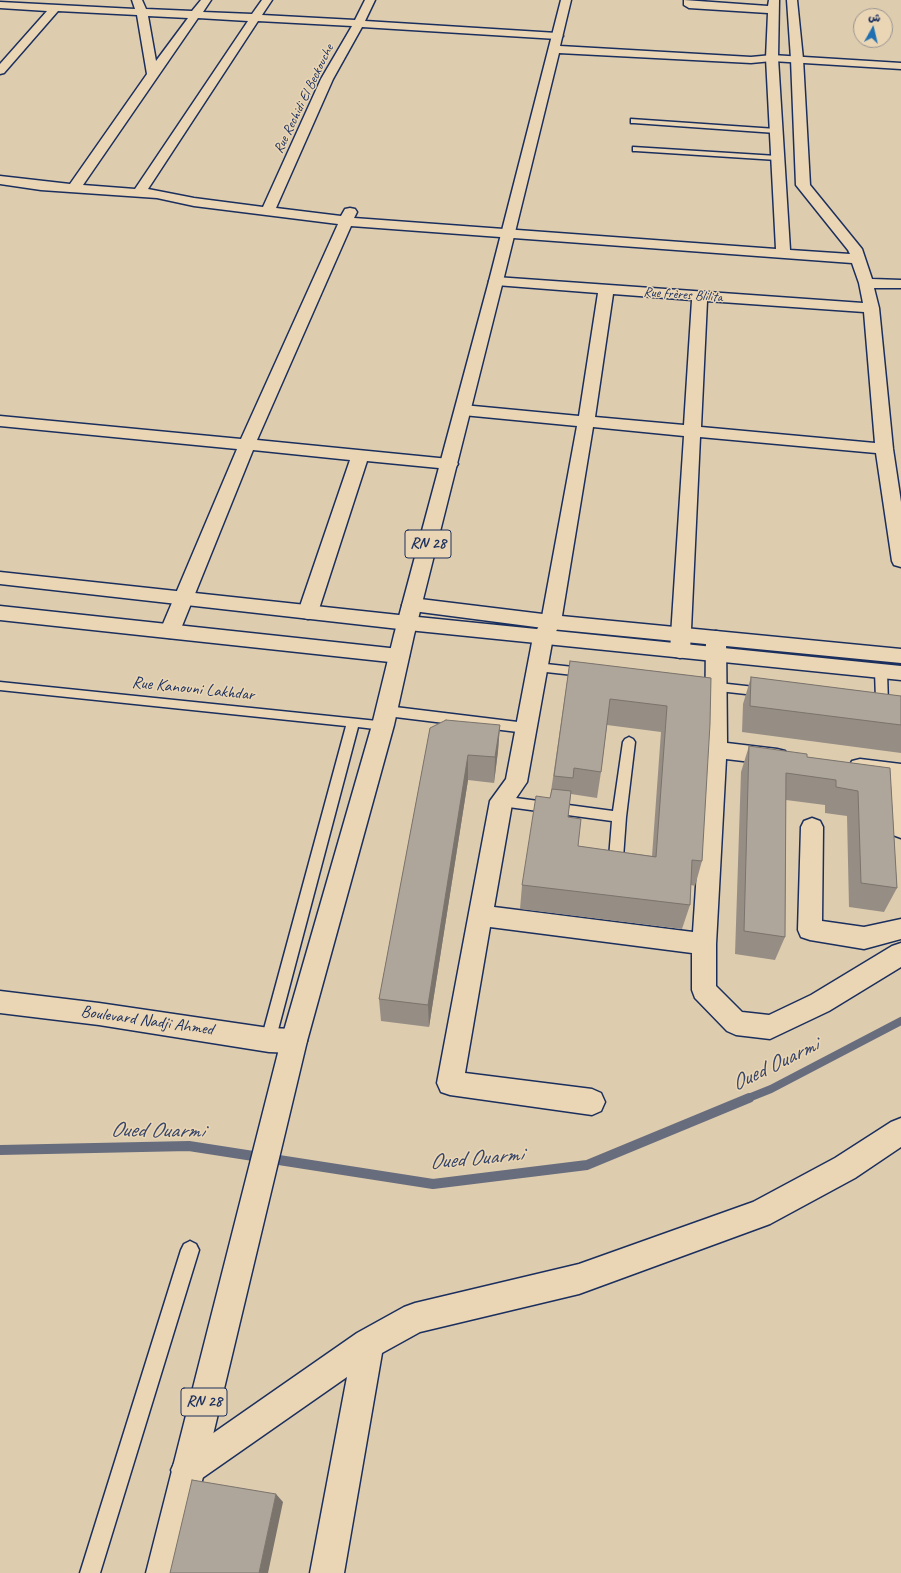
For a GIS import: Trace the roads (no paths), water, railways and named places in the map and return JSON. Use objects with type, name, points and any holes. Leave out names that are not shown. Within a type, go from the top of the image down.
[{"type":"street","points":[[137,0],[142,13],[152,74]]},
{"type":"street","points":[[74,188],[152,74],[206,0]]},
{"type":"street","points":[[139,193],[267,0]]},
{"type":"street","name":"Rue Rechidi El Beckouche","points":[[268,209],[327,79],[370,0]]},
{"type":"street","name":"RN 28","points":[[163,1573],[187,1470],[294,1041],[385,718],[399,656],[496,281],[566,0]]},
{"type":"street","points":[[689,0],[689,5],[774,5]]},
{"type":"street","points":[[701,0],[774,5]]},
{"type":"street","points":[[792,0],[797,60],[803,185],[857,254],[866,283],[871,308],[884,449],[901,561]]},
{"type":"street","points":[[0,5],[76,5],[142,13],[358,24],[751,60],[772,58],[901,66]]},
{"type":"street","points":[[0,71],[48,5]]},
{"type":"street","points":[[774,5],[772,58],[782,249]]},
{"type":"street","points":[[0,180],[74,188],[157,194],[194,202],[348,217],[857,254]]},
{"type":"street","points":[[170,631],[247,445],[348,217]]},
{"type":"street","name":"Rue frères Blilita","points":[[496,281],[871,308]]},
{"type":"street","points":[[866,283],[901,284]]},
{"type":"street","points":[[592,1102],[450,1083],[479,915],[501,801],[516,782],[537,667],[547,629],[586,421],[606,289]]},
{"type":"street","points":[[681,643],[700,296]]},
{"type":"street","points":[[463,410],[884,449]]},
{"type":"street","points":[[0,421],[449,464]]},
{"type":"street","points":[[308,612],[360,455]]},
{"type":"street","points":[[0,578],[308,612],[410,614],[716,646],[901,656]]},
{"type":"street","points":[[0,613],[399,656]]},
{"type":"street","points":[[716,646],[901,673]]},
{"type":"street","points":[[716,646],[716,750],[704,944],[704,990],[736,1024],[770,1027],[820,1003],[901,954]]},
{"type":"street","points":[[716,750],[794,759]]},
{"type":"street","points":[[840,764],[894,770],[901,829]]},
{"type":"street","points":[[812,827],[810,930],[864,938],[901,928]]},
{"type":"street","points":[[479,915],[704,944]]},
{"type":"street","name":"Boulevard Nadji Ahmed","points":[[0,1002],[99,1014],[269,1040],[294,1041]]},
{"type":"street","points":[[187,1470],[368,1344],[415,1318],[579,1279],[760,1214],[846,1168],[901,1131]]},
{"type":"street","points":[[327,1573],[368,1344]]},
{"type":"lane","points":[[634,121],[776,131]]},
{"type":"lane","points":[[636,149],[777,158]]},
{"type":"lane","points":[[537,667],[772,693]]},
{"type":"lane","points":[[866,703],[882,705],[881,671]]},
{"type":"lane","name":"Rue Kanouni Lakhdar","points":[[0,686],[352,722],[385,718],[526,728]]},
{"type":"lane","points":[[269,1040],[352,722]]},
{"type":"lane","points":[[616,858],[619,817],[629,742]]},
{"type":"lane","points":[[501,801],[619,817]]},
{"type":"lane","points":[[90,1573],[190,1250]]},
{"type":"waterway","name":"Oued Ouarmi","points":[[746,1099],[771,1089],[901,1021]]},
{"type":"waterway","name":"Oued Ouarmi","points":[[0,1150],[189,1146],[433,1184],[587,1165],[749,1098]]}]
